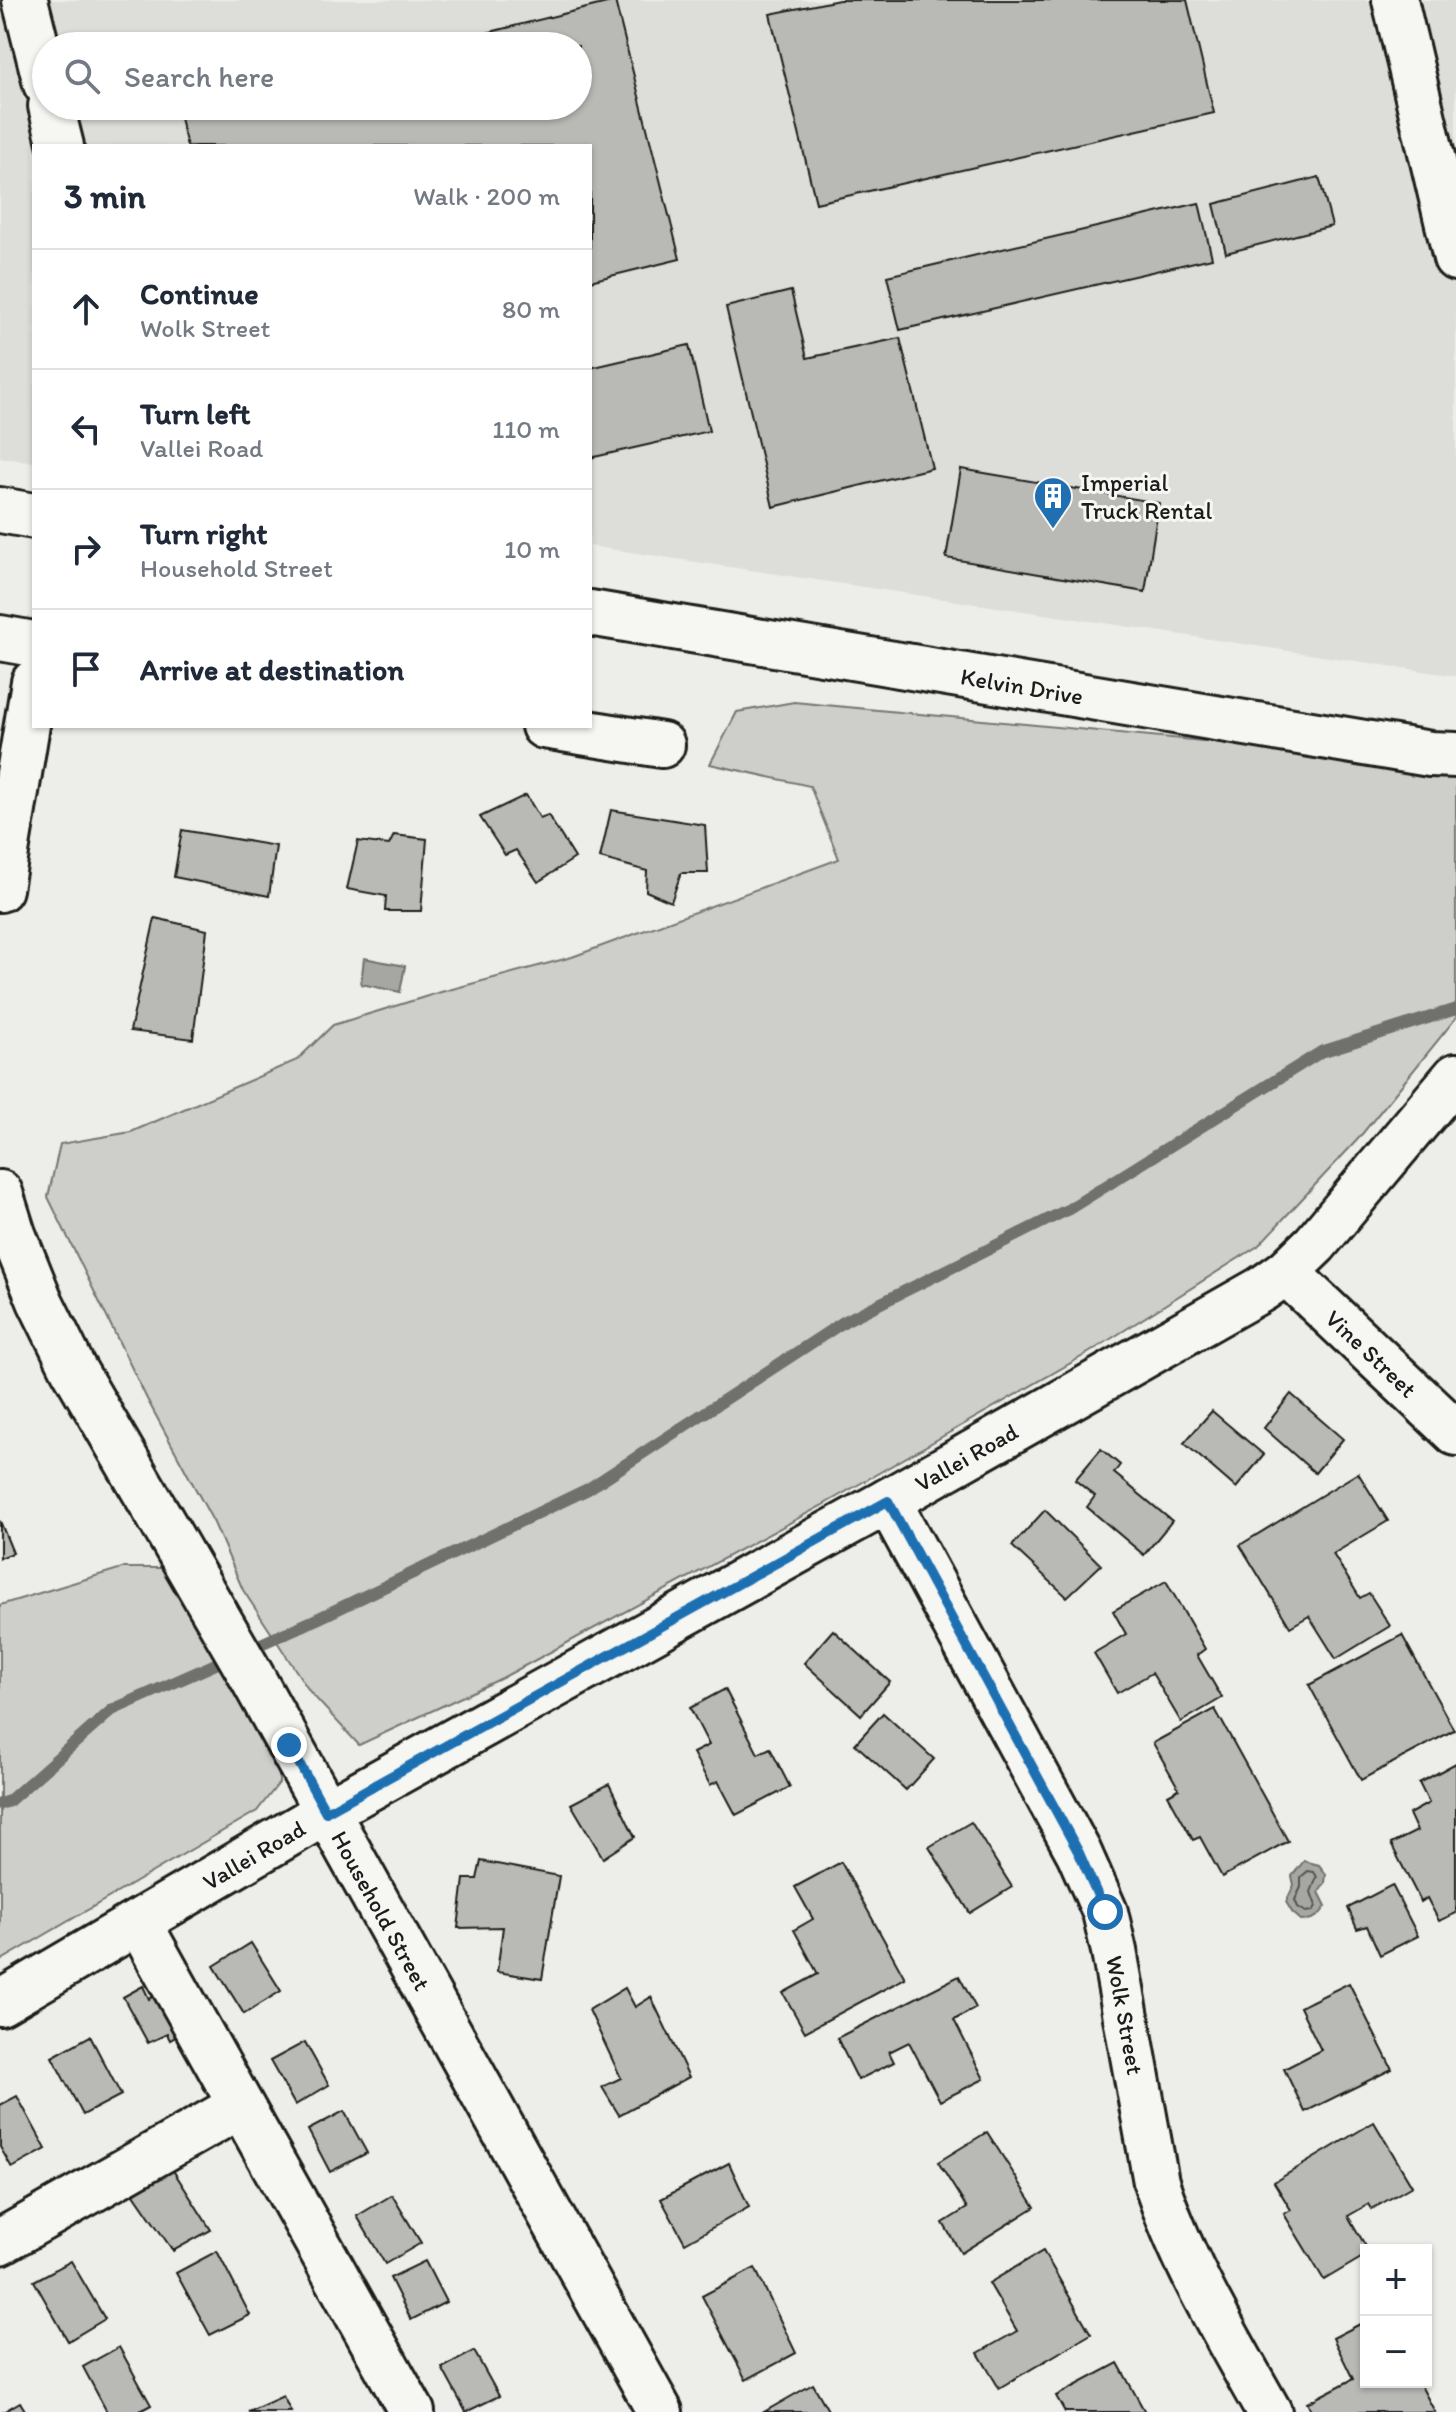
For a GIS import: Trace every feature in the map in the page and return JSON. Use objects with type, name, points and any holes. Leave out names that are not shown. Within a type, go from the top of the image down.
[{"type":"street","points":[[25,0],[33,32]]},
{"type":"street","points":[[1395,0],[1456,258]]},
{"type":"street","points":[[54,120],[60,144]]},
{"type":"street","points":[[0,510],[32,516]]},
{"type":"street","name":"Kelvin Drive","points":[[592,613],[1399,749],[1456,755]]},
{"type":"street","points":[[0,638],[32,644]]},
{"type":"street","points":[[0,889],[11,746],[32,688]]},
{"type":"street","points":[[556,728],[662,745]]},
{"type":"street","name":"Vallei Road","points":[[0,2003],[326,1812],[1228,1310],[1286,1272],[1315,1244],[1456,1076]]},
{"type":"street","name":"Household Street","points":[[0,1193],[40,1301],[73,1368],[247,1668],[660,2412]]},
{"type":"street","name":"Vine Street","points":[[1286,1272],[1456,1433]]},
{"type":"street","name":"Wolk Street","points":[[888,1501],[1079,1853],[1100,1901],[1114,1951],[1156,2182],[1167,2216],[1213,2312],[1269,2412]]},
{"type":"street","points":[[139,1923],[412,2412]]},
{"type":"street","points":[[0,2242],[240,2106]]},
{"type":"shaded area","points":[[0,0],[1456,0],[1456,676],[592,546],[592,144],[32,144],[32,462],[0,457]]},
{"type":"shaded area","points":[[794,702],[1411,761],[1456,768],[1456,1018],[1358,1139],[1258,1246],[1090,1352],[821,1506],[502,1678],[359,1745],[310,1692],[243,1590],[214,1523],[147,1399],[48,1197],[60,1144],[131,1132],[297,1060],[333,1025],[572,957],[839,859],[810,786],[710,764],[737,712]]},
{"type":"shaded area","points":[[122,1568],[183,1568],[278,1742],[279,1783],[257,1811],[0,1961],[0,1605]]},
{"type":"water","points":[[364,958],[405,966],[400,992],[361,984]]},
{"type":"water","points":[[1304,1861],[1319,1865],[1326,1874],[1319,1892],[1326,1906],[1316,1917],[1302,1921],[1286,1902],[1294,1885],[1292,1876]]},
{"type":"building","points":[[839,0],[1187,0],[1214,113],[816,203],[770,14]]},
{"type":"building","points":[[615,1],[680,259],[592,281],[592,144],[186,144],[180,120],[592,120],[592,32],[490,32]]},
{"type":"building","points":[[1319,177],[1332,226],[1226,253],[1214,204]]},
{"type":"building","points":[[1199,203],[1212,258],[900,330],[887,276]]},
{"type":"building","points":[[791,291],[807,358],[900,338],[932,468],[773,507],[726,307]]},
{"type":"building","points":[[689,345],[709,431],[592,458],[592,368]]},
{"type":"building","name":"Imperial Truck Rental","points":[[961,469],[1159,503],[1145,592],[946,558]]},
{"type":"building","points":[[526,795],[540,818],[548,815],[575,858],[538,882],[516,850],[505,855],[480,817]]},
{"type":"building","points":[[611,810],[705,825],[708,873],[681,873],[671,902],[646,891],[647,871],[600,858]]},
{"type":"building","points":[[182,830],[276,846],[269,896],[174,877]]},
{"type":"building","points":[[394,835],[427,839],[421,911],[385,911],[386,896],[347,889],[358,841],[389,845]]},
{"type":"building","points":[[155,918],[207,930],[193,1039],[130,1031]]},
{"type":"building","points":[[1291,1394],[1343,1439],[1315,1473],[1264,1428]]},
{"type":"building","points":[[1212,1411],[1264,1455],[1236,1488],[1184,1443]]},
{"type":"building","points":[[1101,1449],[1120,1465],[1114,1473],[1172,1521],[1144,1555],[1087,1507],[1095,1496],[1075,1480]]},
{"type":"building","points":[[1358,1473],[1388,1521],[1333,1554],[1360,1598],[1369,1593],[1390,1626],[1336,1659],[1309,1616],[1290,1627],[1240,1545]]},
{"type":"building","points":[[1045,1510],[1101,1565],[1067,1597],[1012,1546]]},
{"type":"building","points":[[0,1521],[13,1553],[0,1558]]},
{"type":"building","points":[[1166,1581],[1205,1649],[1197,1655],[1222,1698],[1181,1722],[1152,1673],[1117,1693],[1094,1653],[1126,1634],[1113,1611]]},
{"type":"building","points":[[833,1630],[890,1682],[861,1715],[804,1663]]},
{"type":"building","points":[[1402,1635],[1454,1730],[1361,1780],[1309,1685]]},
{"type":"building","points":[[725,1689],[758,1754],[770,1748],[790,1787],[736,1815],[718,1781],[710,1785],[693,1753],[709,1745],[690,1708]]},
{"type":"building","points":[[1215,1709],[1288,1841],[1222,1877],[1200,1837],[1193,1840],[1168,1795],[1179,1789],[1153,1743]]},
{"type":"building","points":[[883,1713],[934,1759],[906,1790],[855,1744]]},
{"type":"building","points":[[1456,1763],[1456,1913],[1439,1921],[1427,1898],[1421,1902],[1391,1844],[1417,1831],[1409,1814],[1429,1803],[1419,1783]]},
{"type":"building","points":[[609,1784],[635,1837],[603,1858],[571,1804]]},
{"type":"building","points":[[971,1822],[1012,1887],[970,1913],[929,1847]]},
{"type":"building","points":[[481,1861],[559,1876],[542,1979],[497,1972],[503,1927],[458,1928],[464,1879],[477,1879]]},
{"type":"building","points":[[841,1862],[905,1978],[805,2032],[783,1993],[818,1974],[794,1930],[813,1919],[795,1887]]},
{"type":"building","points":[[1392,1885],[1418,1936],[1380,1955],[1367,1926],[1357,1929],[1348,1908]]},
{"type":"building","points":[[251,1943],[281,1991],[244,2014],[214,1966]]},
{"type":"building","points":[[959,1976],[976,2008],[954,2020],[984,2079],[940,2101],[909,2042],[889,2052],[894,2062],[858,2080],[837,2038]]},
{"type":"building","points":[[1349,1983],[1392,2069],[1305,2112],[1284,2069],[1321,2050],[1300,2007]]},
{"type":"building","points":[[143,1986],[149,1999],[162,1991],[184,2032],[170,2040],[167,2034],[148,2043],[123,1997]]},
{"type":"building","points":[[625,1988],[635,2007],[651,1997],[689,2077],[619,2115],[602,2087],[621,2078],[589,2010]]},
{"type":"building","points":[[90,2036],[121,2095],[83,2115],[52,2057]]},
{"type":"building","points":[[305,2042],[329,2085],[295,2105],[270,2061]]},
{"type":"building","points":[[17,2096],[46,2149],[12,2168],[0,2147],[0,2105]]},
{"type":"building","points":[[344,2111],[367,2153],[330,2172],[308,2130]]},
{"type":"building","points":[[1374,2122],[1412,2186],[1372,2209],[1369,2204],[1348,2216],[1364,2244],[1360,2244],[1360,2259],[1324,2280],[1284,2214],[1291,2210],[1274,2182]]},
{"type":"building","points":[[987,2132],[1035,2207],[961,2253],[943,2223],[967,2208],[938,2162]]},
{"type":"building","points":[[729,2163],[749,2207],[685,2243],[661,2199]]},
{"type":"building","points":[[171,2167],[211,2230],[173,2251],[134,2194]]},
{"type":"building","points":[[392,2195],[421,2243],[385,2264],[357,2216]]},
{"type":"building","points":[[217,2251],[250,2315],[210,2335],[176,2273]]},
{"type":"building","points":[[1043,2251],[1091,2334],[999,2388],[978,2353],[1017,2331],[989,2283]]},
{"type":"building","points":[[71,2261],[105,2319],[68,2341],[34,2281]]},
{"type":"building","points":[[425,2261],[446,2302],[411,2320],[390,2278]]},
{"type":"building","points":[[755,2268],[796,2353],[746,2380],[702,2296]]},
{"type":"building","points":[[1360,2324],[1360,2388],[1422,2388],[1435,2412],[1312,2412],[1307,2403],[1353,2379],[1333,2338]]},
{"type":"building","points":[[119,2347],[151,2405],[138,2412],[107,2412],[83,2367]]},
{"type":"building","points":[[474,2351],[499,2396],[466,2412],[442,2368]]},
{"type":"building","points":[[1118,2363],[1145,2412],[1065,2412],[1056,2396]]},
{"type":"building","points":[[813,2384],[829,2412],[764,2412]]},
{"type":"building","points":[[283,2396],[291,2412],[248,2412]]},
{"type":"building","points":[[20,2402],[26,2412],[3,2412]]},
{"type":"waterway","points":[[0,1804],[9,1801],[112,1710],[317,1619],[588,1489],[845,1321],[1069,1209],[1321,1052],[1456,1009]]},
{"type":"place","name":"Imperial Truck Rental","points":[[1053,530]]},
{"type":"route","points":[[289,1745],[326,1812],[888,1501],[1079,1853],[1105,1912]]}]
